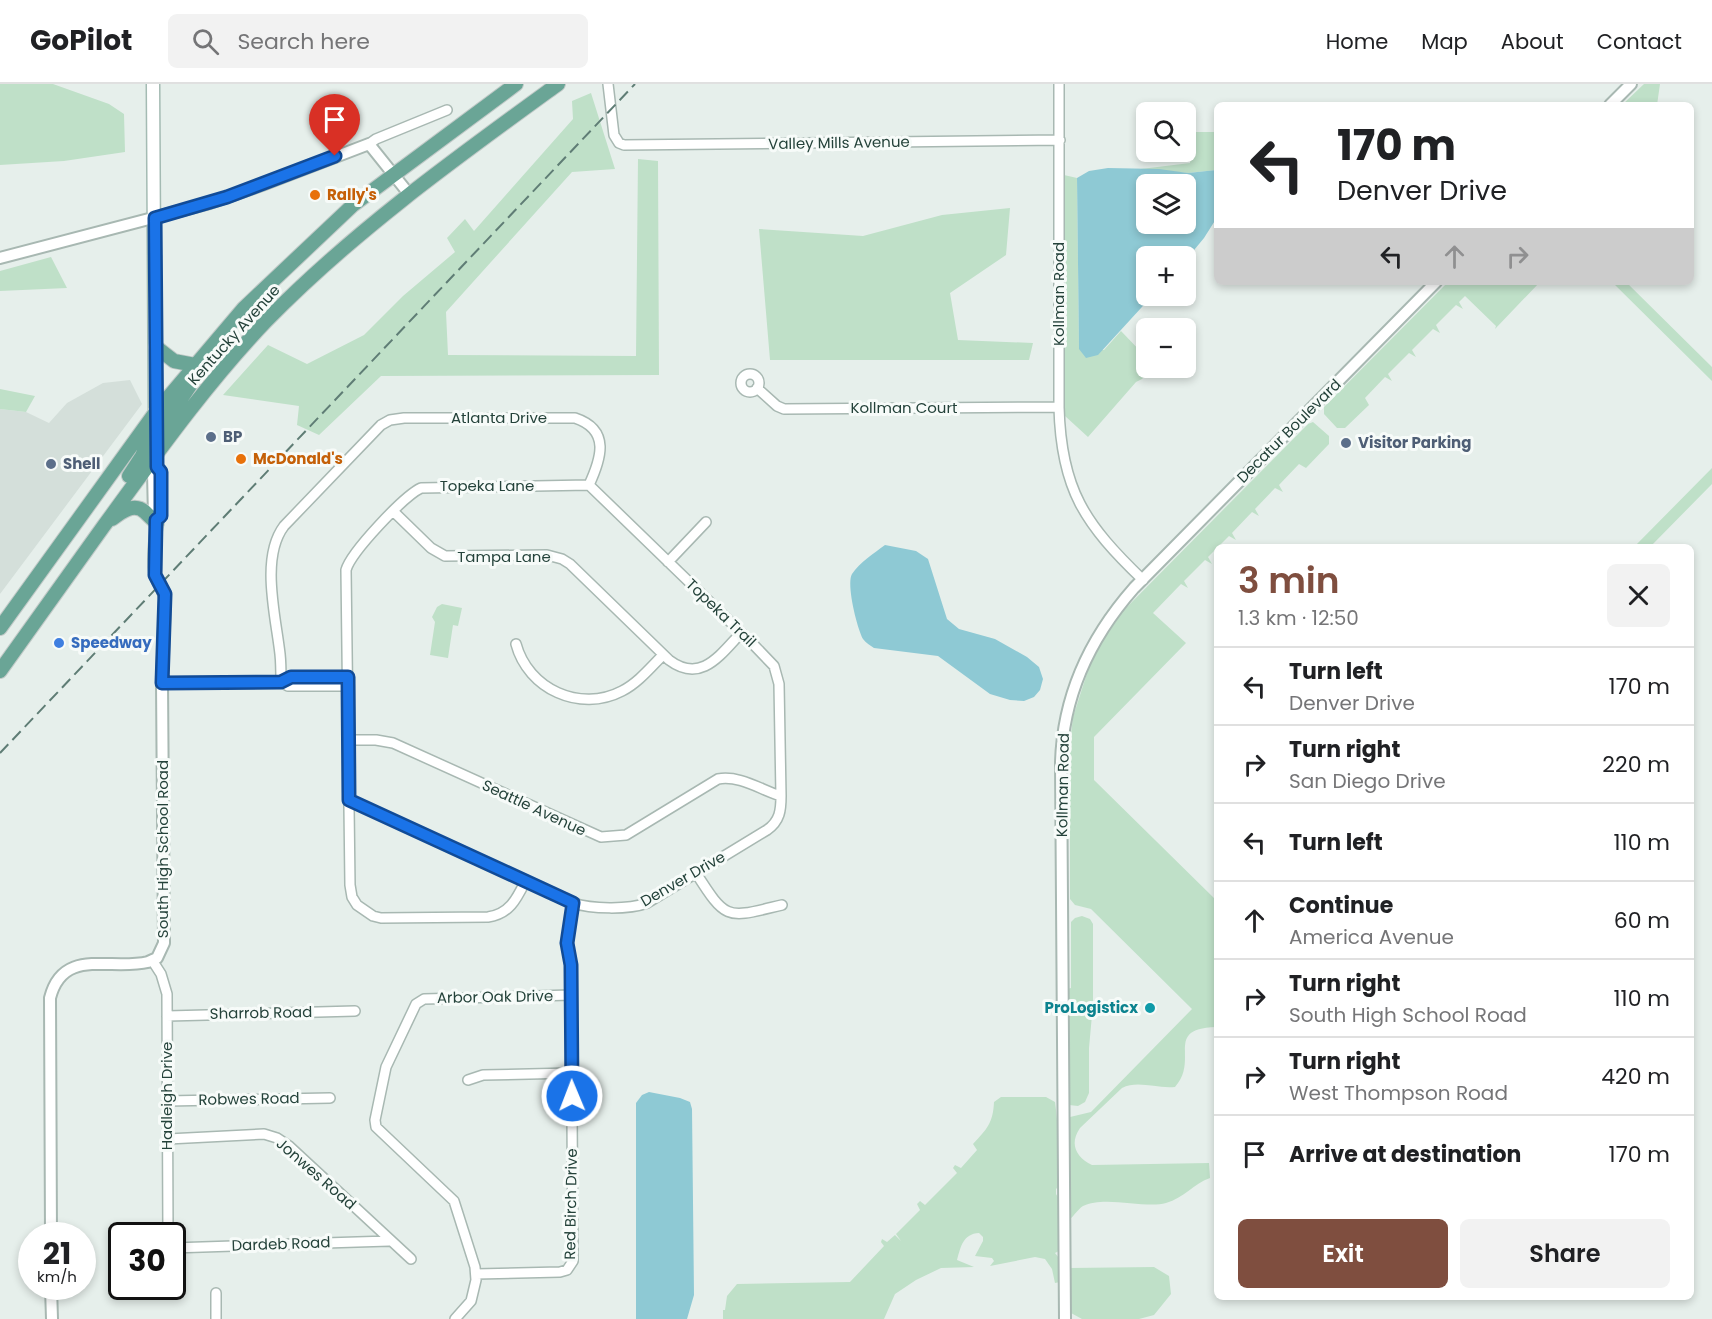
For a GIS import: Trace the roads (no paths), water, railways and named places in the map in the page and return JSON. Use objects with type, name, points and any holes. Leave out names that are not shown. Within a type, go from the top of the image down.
[{"type":"main road","name":"South High School Road","points":[[153,84],[157,446]]},
{"type":"main road","name":"Kentucky Avenue","points":[[0,628],[195,364],[260,291],[353,205],[516,84]]},
{"type":"main road","name":"Kentucky Avenue","points":[[0,671],[104,526],[157,446],[266,322],[323,266],[409,194],[558,84]]},
{"type":"main road","points":[[157,446],[177,403],[256,305],[260,291]]},
{"type":"main road","points":[[156,347],[174,361],[195,364]]},
{"type":"main road","points":[[87,549],[87,539],[151,440],[155,418]]},
{"type":"main road","points":[[104,526],[122,511],[130,508],[144,511],[156,521]]},
{"type":"street","name":"Valley Mills Avenue","points":[[608,84],[614,135],[619,143],[624,145],[1060,140]]},
{"type":"street","name":"Kollman Road","points":[[1059,84],[1060,439],[1078,501],[1090,522],[1109,547],[1143,580],[1107,621],[1085,658],[1072,693],[1062,740],[1065,1319]]},
{"type":"street","points":[[1613,102],[1631,84]]},
{"type":"street","points":[[0,258],[227,197],[369,144],[447,110]]},
{"type":"street","points":[[369,144],[409,194]]},
{"type":"street","name":"Decatur Boulevard","points":[[1143,580],[1433,285]]},
{"type":"street","name":"Kollman Court","points":[[757,388],[777,406],[784,409],[1059,407]]},
{"type":"street","name":"Atlanta Drive","points":[[281,682],[280,655],[273,609],[272,563],[276,540],[284,526],[374,431],[389,422],[404,418],[572,417],[588,424],[600,441],[599,459],[589,485]]},
{"type":"street","name":"South High School Road","points":[[51,1222],[50,998],[53,985],[61,974],[75,965],[145,963],[161,952],[164,943],[162,683],[165,594],[155,575],[156,521],[161,516],[161,472],[157,467],[157,446]]},
{"type":"street","name":"Topeka Lane","points":[[526,880],[512,905],[492,916],[381,918],[369,915],[354,900],[350,888],[346,576],[348,564],[355,553],[414,492],[428,487],[589,485]]},
{"type":"street","name":"Topeka Trail","points":[[589,485],[771,663],[778,677],[781,809],[777,820]]},
{"type":"street","name":"Tampa Lane","points":[[394,512],[431,548],[445,555],[547,555],[562,559],[570,564],[663,655],[681,668],[703,668],[719,656],[741,633]]},
{"type":"street","points":[[668,562],[706,522]]},
{"type":"street","points":[[516,644],[526,667],[540,682],[561,695],[584,700],[605,698],[624,690],[663,655]]},
{"type":"street","points":[[162,683],[281,682],[288,686],[348,681]]},
{"type":"street","name":"Seattle Avenue","points":[[348,740],[376,740],[393,743],[601,837],[626,835],[718,779],[740,780],[781,796]]},
{"type":"street","name":"Denver Drive","points":[[349,800],[573,903],[588,907],[638,906],[647,903],[767,830],[777,820]]},
{"type":"street","points":[[696,873],[714,901],[728,912],[746,914],[782,905]]},
{"type":"street","name":"Red Birch Drive","points":[[476,1275],[560,1272],[567,1270],[572,1264],[571,963],[567,943],[573,903]]},
{"type":"street","name":"Hadleigh Drive","points":[[152,960],[159,970],[165,988],[167,1016],[168,1222]]},
{"type":"street","name":"Arbor Oak Drive","points":[[476,1275],[454,1201],[377,1128],[375,1123],[385,1068],[419,1002],[424,999],[571,995]]},
{"type":"street","name":"Sharrob Road","points":[[167,1016],[355,1011]]},
{"type":"street","points":[[468,1080],[483,1075],[572,1072]]},
{"type":"street","name":"Robwes Road","points":[[167,1101],[330,1098]]},
{"type":"street","name":"Jonwes Road","points":[[168,1138],[264,1134],[278,1138],[411,1259]]},
{"type":"street","name":"Dardeb Road","points":[[186,1248],[389,1241]]},
{"type":"street","points":[[455,1319],[471,1301],[475,1290],[476,1275]]},
{"type":"street","points":[[216,1293],[216,1319]]},
{"type":"street","points":[[51,1300],[52,1319]]},
{"type":"water","points":[[1108,168],[1159,169],[1188,173],[1214,170],[1214,222],[1204,238],[1196,248],[1136,246],[1136,306],[1143,306],[1098,355],[1086,358],[1079,349],[1077,178],[1089,171]]},
{"type":"water","points":[[885,545],[916,551],[928,559],[947,619],[959,629],[995,639],[1027,657],[1039,667],[1043,679],[1040,690],[1034,697],[1024,701],[1010,700],[990,694],[938,656],[874,648],[864,640],[853,606],[850,587],[852,574],[867,558]]},
{"type":"water","points":[[649,1092],[680,1098],[690,1102],[692,1109],[694,1295],[687,1319],[636,1319],[636,1103],[642,1095]]},
{"type":"railway","points":[[0,753],[635,84]]},
{"type":"place","name":"Rally's","points":[[315,195]]},
{"type":"place","name":"BP","points":[[211,437]]},
{"type":"place","name":"Visitor Parking","points":[[1346,443]]},
{"type":"place","name":"McDonald's","points":[[241,459]]},
{"type":"place","name":"Shell","points":[[51,464]]},
{"type":"place","name":"Speedway","points":[[59,643]]},
{"type":"place","name":"ProLogisticx","points":[[1150,1008]]}]
